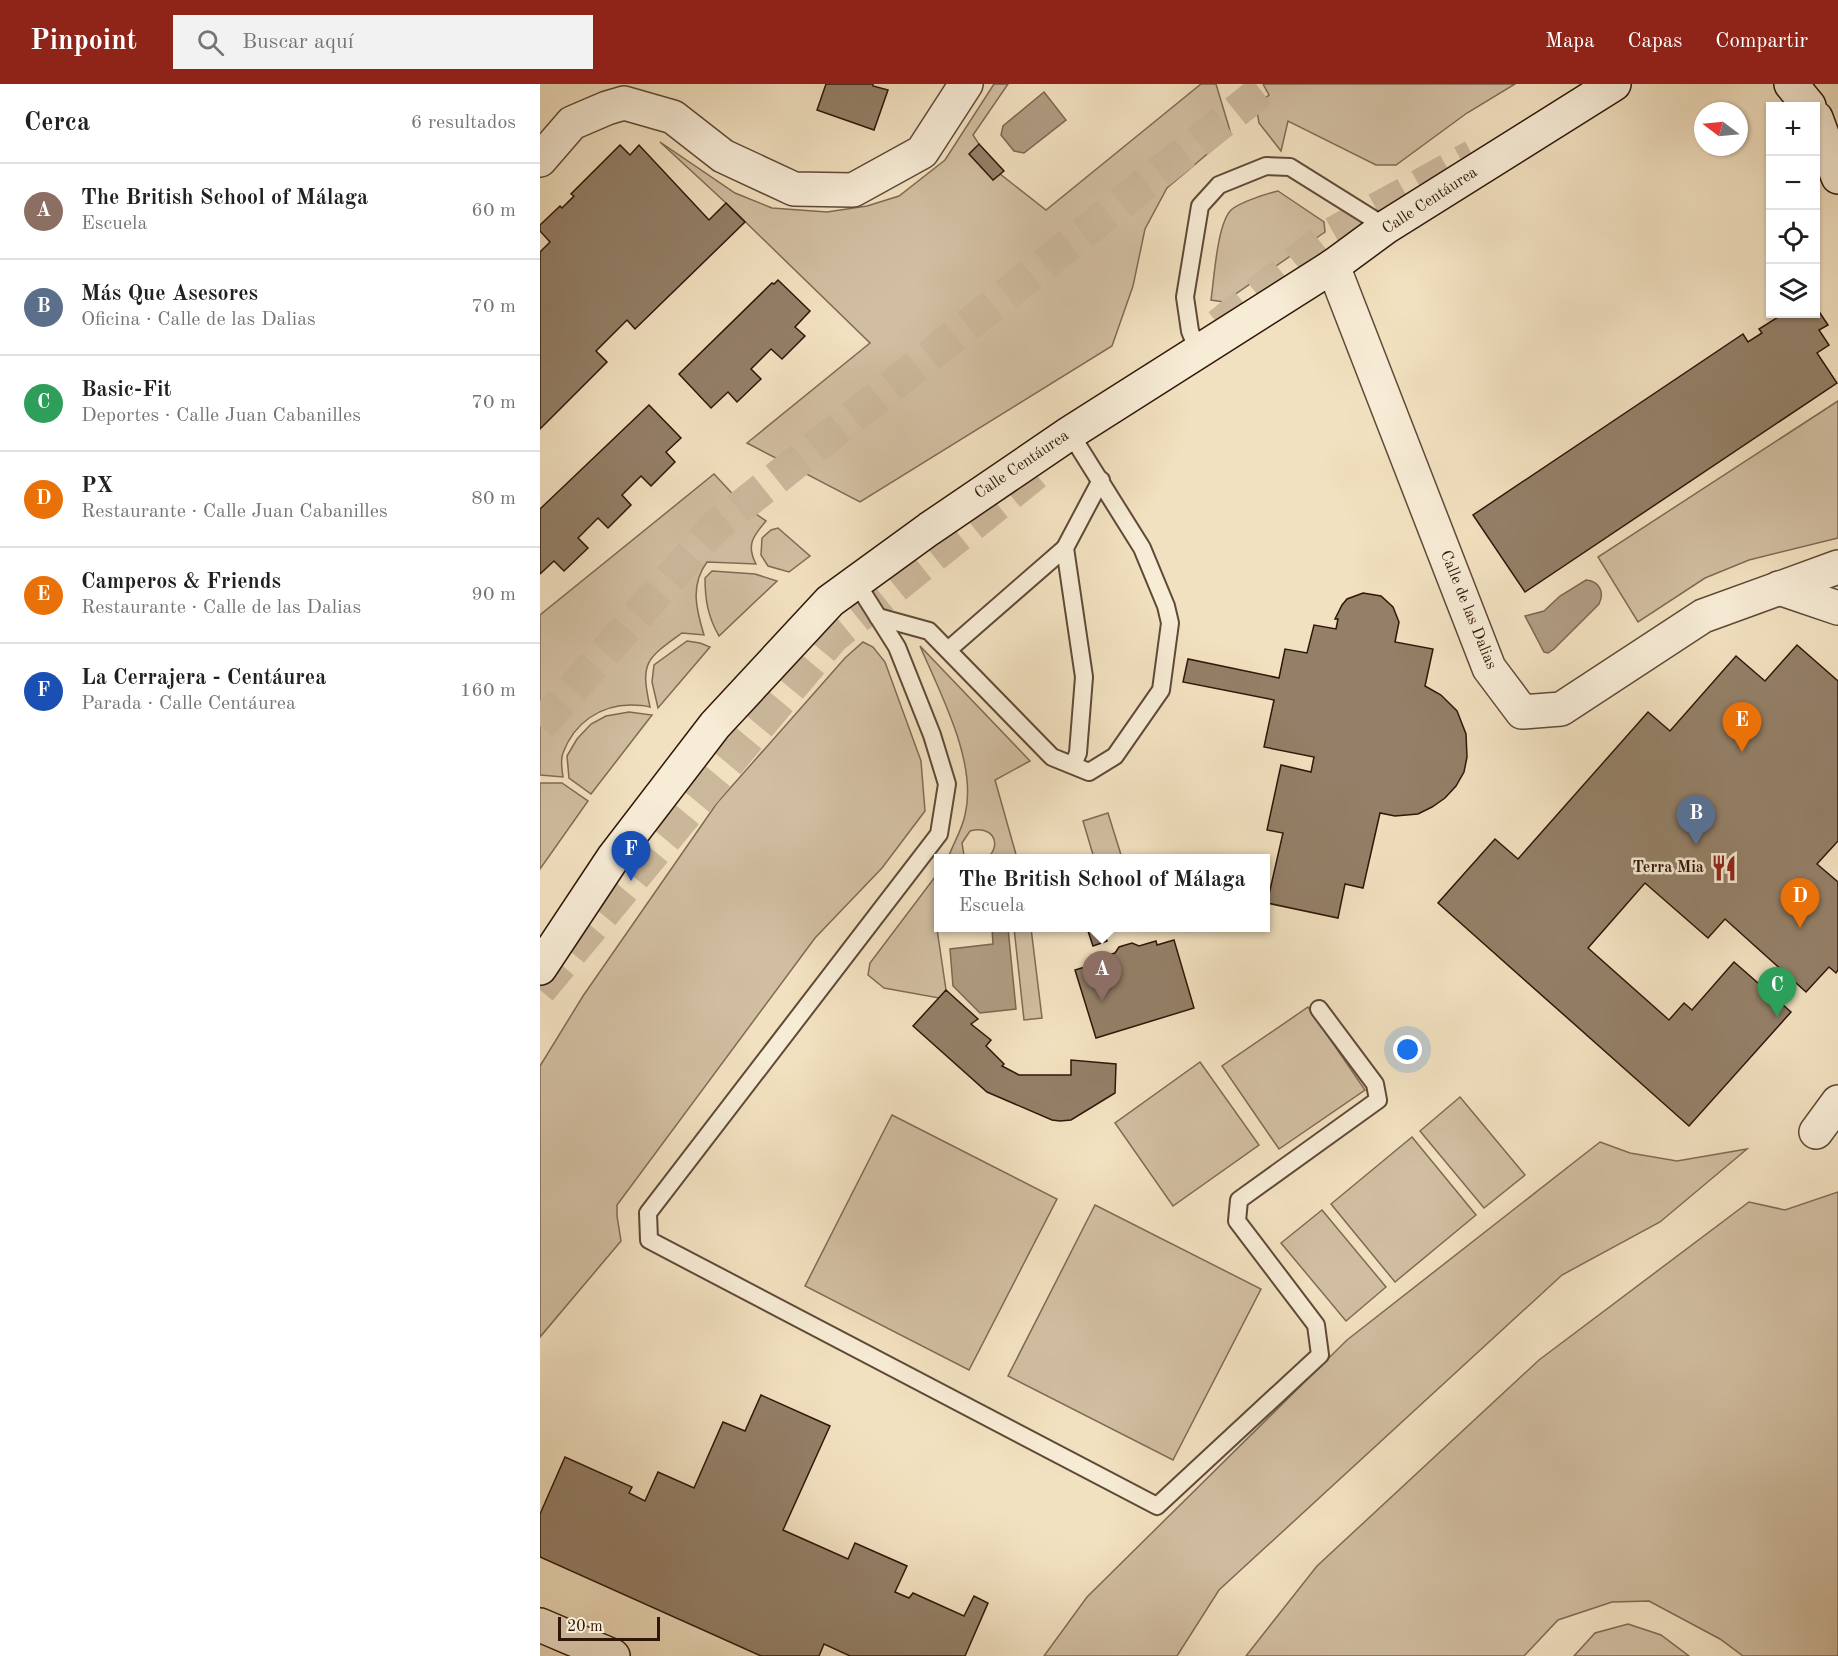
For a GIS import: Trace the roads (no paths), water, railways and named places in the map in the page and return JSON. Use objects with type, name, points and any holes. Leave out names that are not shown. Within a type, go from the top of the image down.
[{"type":"street","points":[[540,160],[572,123],[624,103],[673,117],[723,156],[794,189],[853,190],[922,152],[966,84]]},
{"type":"street","name":"Calle Centáurea","points":[[540,968],[613,858],[715,725],[830,601],[929,529],[1070,433],[1333,266],[1386,227],[1614,84]]},
{"type":"street","points":[[1791,84],[1806,102]]},
{"type":"street","points":[[1820,131],[1838,177]]},
{"type":"street","name":"Calle de las Dalias","points":[[1333,266],[1489,668],[1522,712],[1561,709],[1703,616],[1838,567]]},
{"type":"street","points":[[1779,588],[1838,608]]},
{"type":"street","points":[[1816,1132],[1838,1102]]},
{"type":"street","points":[[540,1625],[613,1656]]},
{"type":"lane","points":[[1198,351],[1190,331],[1185,297],[1200,206],[1219,184],[1266,166],[1290,167],[1386,227]]},
{"type":"lane","points":[[878,617],[929,631],[1052,757],[1089,772],[1115,756],[1161,690],[1170,623],[1166,606],[1142,548],[1070,433]]},
{"type":"lane","points":[[948,650],[1065,548],[1101,480]]},
{"type":"lane","points":[[1065,548],[1084,677],[1078,753],[1073,765]]},
{"type":"lane","points":[[856,582],[897,647],[932,735],[946,784],[939,834],[648,1213],[649,1240],[1156,1506],[1320,1354],[1316,1324],[1237,1221],[1239,1200],[1378,1100],[1375,1084],[1319,1009]]},
{"type":"tunnel","points":[[540,726],[715,527],[1270,84]]},
{"type":"tunnel","points":[[1219,325],[1328,236],[1473,156]]},
{"type":"tunnel","points":[[540,990],[832,638],[1046,465]]},
{"type":"place","name":"Camperos & Friends","points":[[1742,752]]},
{"type":"place","name":"Más Que Asesores","points":[[1696,845]]},
{"type":"place","name":"Terra Mia","points":[[1724,868]]},
{"type":"place","name":"La Cerrajera - Centáurea","points":[[631,881]]},
{"type":"place","name":"PX","points":[[1800,928]]},
{"type":"place","name":"The British School of Málaga","points":[[1102,1001]]},
{"type":"place","name":"Basic-Fit","points":[[1777,1017]]}]
